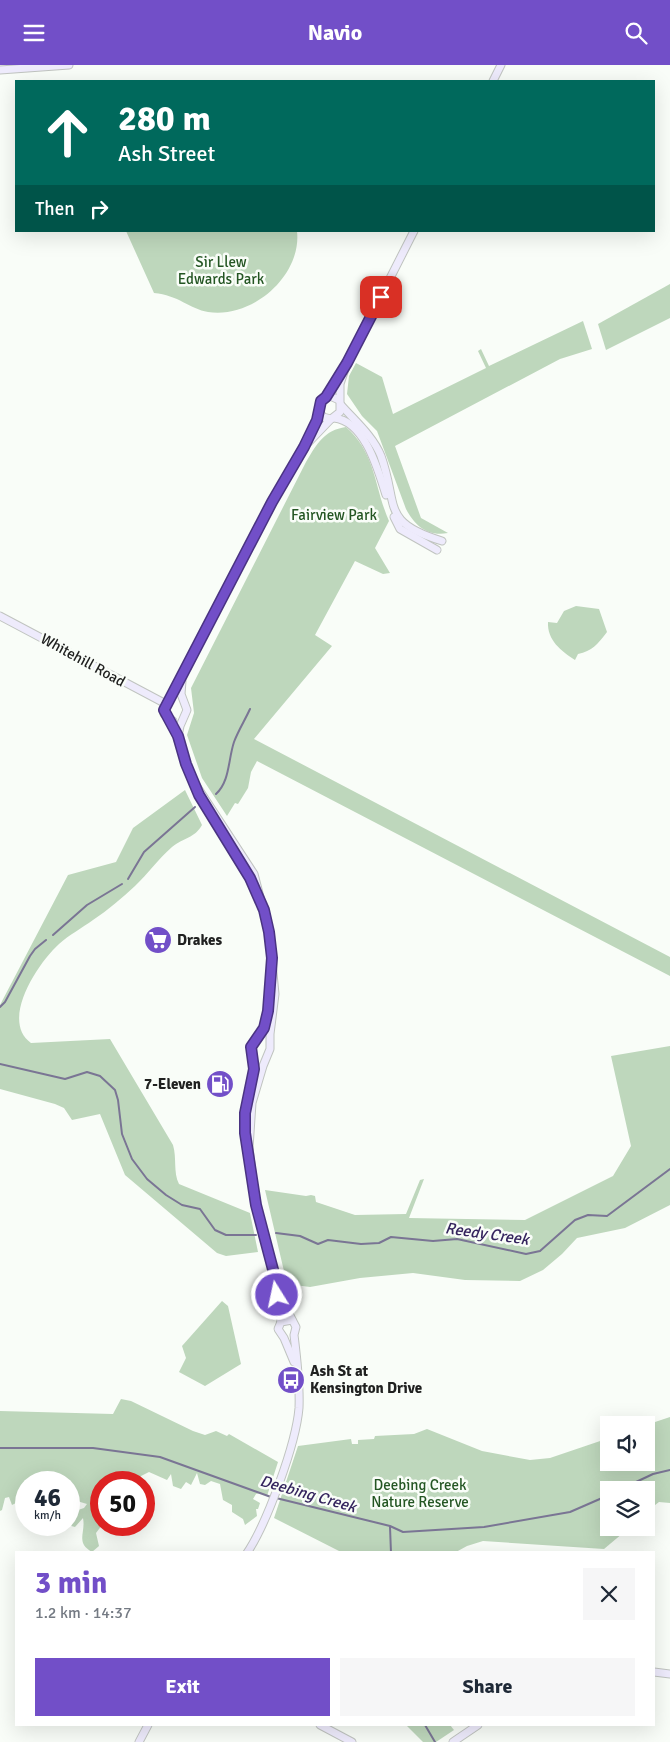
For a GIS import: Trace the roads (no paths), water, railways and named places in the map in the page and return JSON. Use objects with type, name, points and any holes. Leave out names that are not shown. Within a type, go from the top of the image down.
[{"type":"main road","points":[[0,70],[69,65]]},
{"type":"main road","points":[[494,80],[501,65]]},
{"type":"main road","points":[[304,447],[332,418],[340,413],[340,380],[413,232]]},
{"type":"main road","points":[[249,1148],[252,1103],[270,1049],[276,994],[264,910],[245,868],[192,779],[178,736],[171,721],[164,713],[272,502],[304,447],[319,411],[321,401],[326,397],[347,363]]},
{"type":"main road","points":[[326,397],[333,396],[340,402],[374,443],[380,456],[394,511],[400,520],[420,535],[442,541]]},
{"type":"main road","points":[[319,411],[324,417],[342,419],[352,426],[370,450],[392,515],[400,529],[437,550]]},
{"type":"main road","name":"Whitehill Road","points":[[0,616],[168,702]]},
{"type":"main road","points":[[178,736],[187,710],[181,694],[182,678]]},
{"type":"main road","points":[[168,702],[177,699],[185,704]]},
{"type":"main road","points":[[171,721],[177,722],[183,719]]},
{"type":"main road","points":[[248,1551],[270,1508],[292,1440],[299,1409],[294,1335],[296,1327],[285,1310],[256,1205],[249,1148],[245,1133],[245,1113],[254,1069],[251,1047],[264,1028],[268,1011],[272,958]]},
{"type":"main road","points":[[256,1039],[266,1039],[270,1044]]},
{"type":"main road","points":[[253,1053],[258,1057],[267,1055]]},
{"type":"main road","points":[[276,1281],[281,1322],[278,1329],[284,1338],[296,1367]]},
{"type":"main road","points":[[281,1322],[292,1320]]},
{"type":"main road","points":[[284,1338],[294,1335]]},
{"type":"main road","points":[[655,1673],[670,1674]]},
{"type":"main road","points":[[139,1742],[147,1726]]},
{"type":"main road","points":[[322,1726],[352,1742]]},
{"type":"main road","points":[[453,1742],[477,1726]]},
{"type":"waterway","points":[[216,794],[224,783],[234,742],[250,709]]},
{"type":"waterway","points":[[128,879],[144,852],[195,807]]},
{"type":"waterway","points":[[53,935],[87,905],[122,884]]},
{"type":"waterway","points":[[0,1007],[5,1002],[30,956],[46,940]]},
{"type":"waterway","name":"Reedy Creek","points":[[0,1064],[65,1079],[87,1072],[100,1076],[115,1090],[122,1134],[132,1159],[147,1179],[166,1195],[182,1205],[200,1209],[215,1230],[226,1235],[256,1235]]},
{"type":"waterway","name":"Reedy Creek","points":[[276,1233],[300,1236],[318,1244],[328,1240],[361,1244],[379,1243],[391,1237],[433,1241],[457,1239],[526,1254],[540,1251],[575,1220],[588,1215],[607,1216],[670,1169]]},
{"type":"waterway","name":"Deebing Creek","points":[[0,1448],[93,1448],[160,1457],[271,1497]]},
{"type":"waterway","name":"Deebing Creek","points":[[638,1481],[653,1474],[670,1470]]},
{"type":"waterway","name":"Deebing Creek","points":[[276,1498],[390,1526],[403,1532],[484,1527],[570,1512],[600,1499]]},
{"type":"waterway","points":[[390,1527],[391,1551]]},
{"type":"waterway","points":[[426,1726],[435,1742]]},
{"type":"place","name":"Drakes","points":[[158,940]]},
{"type":"place","name":"7-Eleven","points":[[220,1084]]},
{"type":"place","name":"Ash St at Kensington Drive","points":[[291,1380]]},
{"type":"park label","name":"Sir Llew Edwards Park","points":[[221,270]]},
{"type":"park label","name":"Fairview Park","points":[[334,515]]},
{"type":"park label","name":"Deebing Creek Nature Reserve","points":[[420,1494]]}]
